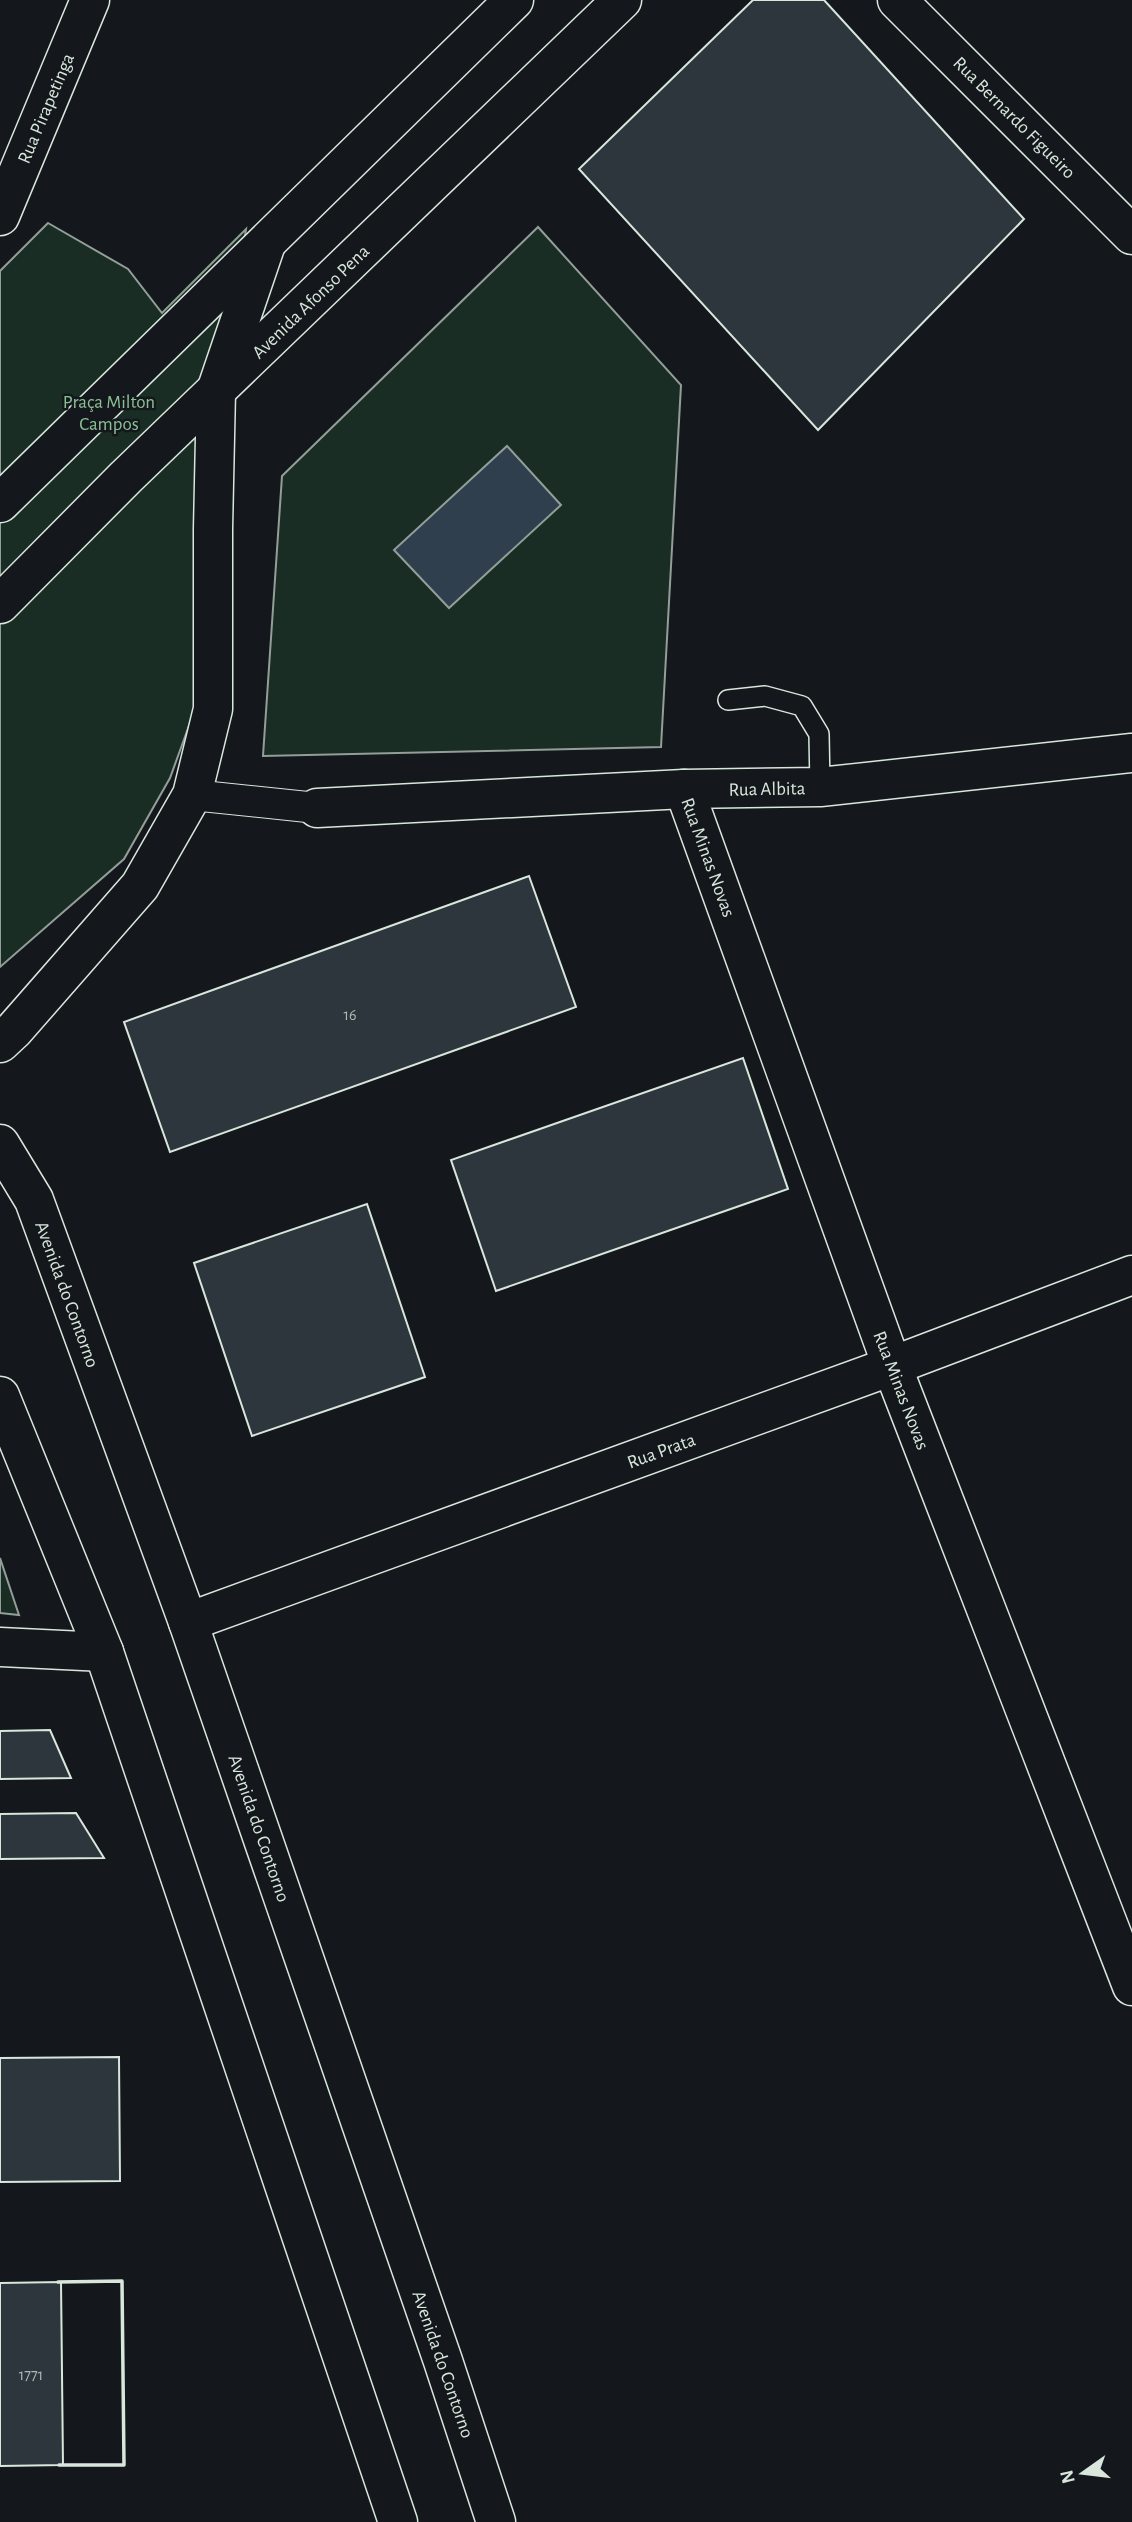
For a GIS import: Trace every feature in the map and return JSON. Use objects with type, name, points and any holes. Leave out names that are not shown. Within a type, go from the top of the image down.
[{"type":"main road","name":"Rua Pirapetinga","points":[[0,216],[90,0]]},
{"type":"main road","points":[[0,503],[514,0]]},
{"type":"main road","name":"Avenida Afonso Pena","points":[[0,604],[216,391],[622,0]]},
{"type":"main road","name":"Rua Bernardo Figueiro","points":[[897,0],[1132,235]]},
{"type":"main road","points":[[0,1043],[140,886],[192,795],[213,709],[212,529],[216,391],[266,244]]},
{"type":"main road","name":"Rua Albita","points":[[317,808],[684,789],[820,787],[1132,753]]},
{"type":"main road","name":"Rua Minas Novas","points":[[684,789],[892,1366],[1132,1986]]},
{"type":"main road","name":"Avenida do Contorno","points":[[0,1144],[34,1200],[188,1622],[496,2522]]},
{"type":"main road","name":"Rua Prata","points":[[188,1622],[892,1366],[1132,1275]]},
{"type":"main road","points":[[0,1396],[104,1652],[398,2522]]},
{"type":"main road","points":[[0,1647],[104,1652]]},
{"type":"street","points":[[192,795],[317,808]]},
{"type":"lane","points":[[728,700],[765,696],[802,706],[819,734],[820,787]]},
{"type":"green space","name":"Praça Milton Campos","points":[[48,223],[128,269],[162,313],[246,229],[200,527],[198,701],[170,778],[124,859],[0,967],[0,271]]},
{"type":"green space","points":[[538,227],[681,385],[661,747],[263,756],[282,476]]},
{"type":"green space","points":[[0,1558],[19,1615],[0,1613]]},
{"type":"water","points":[[507,446],[561,505],[449,608],[394,550]]},
{"type":"building","points":[[753,0],[824,0],[1024,219],[818,430],[579,169]]},
{"type":"building","points":[[529,876],[576,1007],[170,1152],[124,1022]]},
{"type":"building","points":[[743,1058],[788,1189],[496,1291],[451,1160]]},
{"type":"building","points":[[367,1204],[425,1377],[252,1436],[194,1263]]},
{"type":"building","points":[[50,1730],[71,1778],[0,1779],[0,1731]]},
{"type":"building","points":[[76,1813],[104,1858],[0,1859],[0,1814]]},
{"type":"building","points":[[119,2057],[120,2181],[0,2182],[0,2058]]},
{"type":"building","points":[[61,2282],[63,2465],[0,2466],[0,2283]]},
{"type":"wall","points":[[58,2282],[122,2281],[124,2465],[59,2465]]}]
